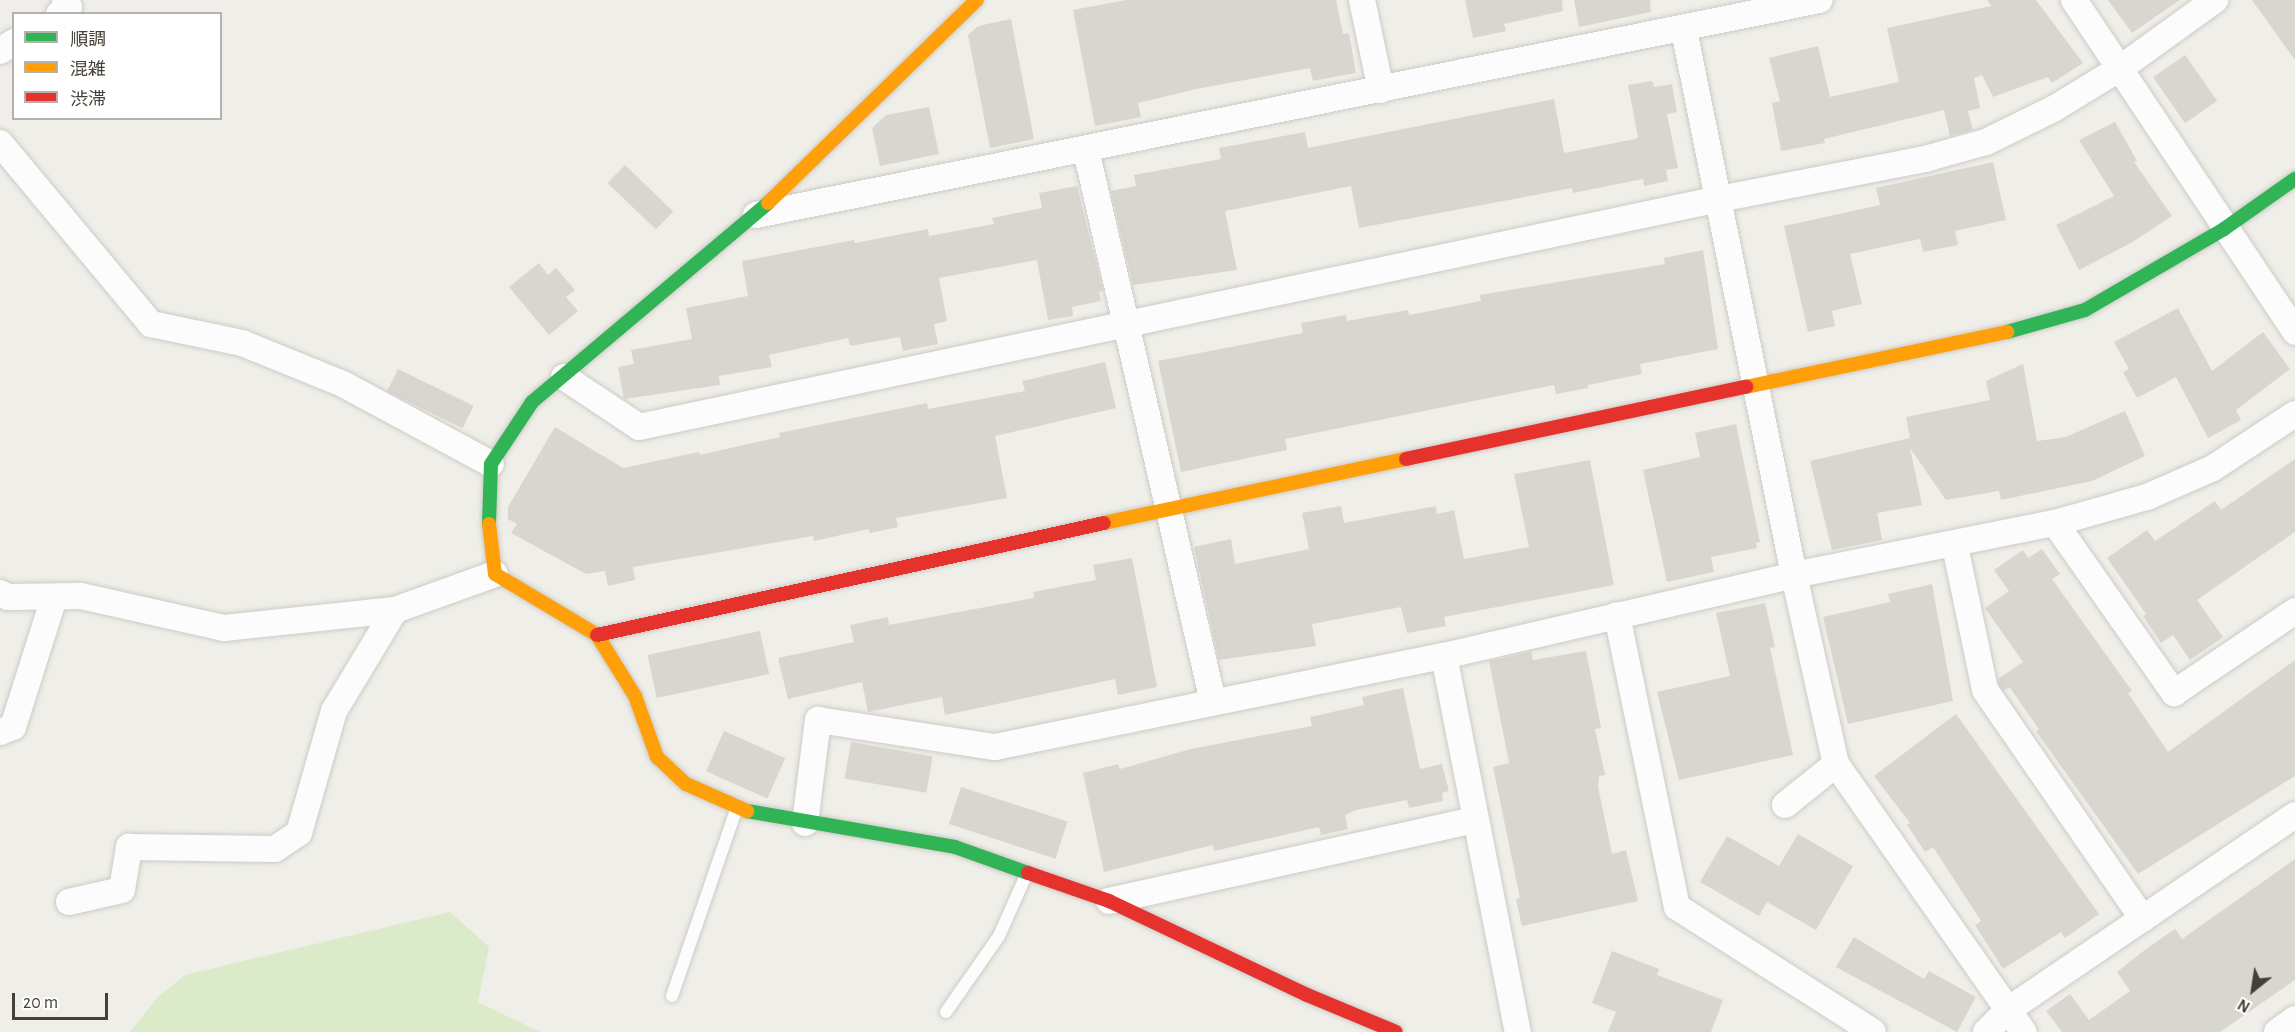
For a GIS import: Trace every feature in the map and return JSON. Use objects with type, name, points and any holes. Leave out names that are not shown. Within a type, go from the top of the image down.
[{"type":"street","points":[[62,12],[69,7],[65,0]]},
{"type":"street","points":[[977,0],[756,214],[532,402],[491,464],[488,541],[495,574],[597,635],[635,696],[657,757],[686,784],[736,809],[805,823],[955,847],[1027,872],[1109,901],[1308,995],[1396,1032]]},
{"type":"street","points":[[1362,0],[1381,90]]},
{"type":"street","points":[[756,214],[1684,30],[1819,0]]},
{"type":"street","points":[[2074,0],[2122,67],[2224,229],[2295,332]]},
{"type":"street","points":[[564,377],[639,427],[1127,326],[1719,199],[1925,159],[1986,142],[2055,108],[2122,67],[2215,0]]},
{"type":"street","points":[[1684,30],[1794,575],[1836,764],[2024,1032]]},
{"type":"street","points":[[0,144],[151,324],[242,343],[343,384],[491,464]]},
{"type":"street","points":[[1086,150],[1213,702]]},
{"type":"street","points":[[597,635],[1168,509],[2016,330],[2085,310],[2224,229],[2295,179]]},
{"type":"street","points":[[805,823],[818,720],[995,747],[1444,656],[1794,575],[1955,546],[2055,523],[2147,497],[2213,468],[2295,414]]},
{"type":"street","points":[[2055,523],[2174,693],[2295,611]]},
{"type":"street","points":[[1955,546],[1985,690],[2143,920]]},
{"type":"street","points":[[0,592],[8,597],[81,596],[224,628],[395,610],[495,574]]},
{"type":"street","points":[[0,732],[14,727],[54,598]]},
{"type":"street","points":[[69,902],[122,890],[129,847],[275,849],[299,833],[334,711],[395,610]]},
{"type":"street","points":[[1617,615],[1677,907],[1873,1032]]},
{"type":"street","points":[[1444,656],[1474,820],[1518,1032]]},
{"type":"street","points":[[1785,804],[1836,764]]},
{"type":"street","points":[[1986,1032],[2008,1010],[2295,815]]},
{"type":"street","points":[[1109,901],[1474,820]]},
{"type":"street","points":[[2277,1032],[2295,1019]]},
{"type":"lane","points":[[672,996],[736,809]]},
{"type":"lane","points":[[946,1012],[999,936],[1027,872]]},
{"type":"green space","points":[[450,912],[489,947],[478,1002],[540,1032],[130,1032],[158,997],[185,975]]},
{"type":"building","points":[[1126,0],[1336,0],[1343,34],[1349,33],[1356,73],[1313,81],[1310,68],[1196,89],[1138,103],[1141,117],[1095,126],[1073,10]]},
{"type":"building","points":[[1465,0],[1562,0],[1563,11],[1504,24],[1506,31],[1473,38]]},
{"type":"building","points":[[1574,0],[1650,0],[1651,12],[1579,27]]},
{"type":"building","points":[[1987,0],[2036,0],[2083,63],[2052,83],[2048,77],[1993,97],[1982,75],[1974,78],[1980,108],[1968,111],[1973,130],[1950,136],[1944,110],[1824,139],[1825,143],[1781,151],[1772,103],[1780,101],[1769,58],[1818,46],[1830,97],[1899,82],[1887,28],[1991,6]]},
{"type":"building","points":[[2108,0],[2180,0],[2132,33]]},
{"type":"building","points":[[2252,0],[2295,0],[2295,60]]},
{"type":"building","points":[[1011,19],[1034,139],[990,148],[968,35],[978,26]]},
{"type":"building","points":[[2185,55],[2217,101],[2185,123],[2153,77]]},
{"type":"building","points":[[1652,81],[1654,87],[1672,84],[1677,112],[1667,114],[1678,168],[1666,170],[1668,181],[1644,186],[1643,179],[1573,193],[1572,188],[1359,228],[1351,186],[1225,211],[1237,270],[1133,285],[1111,191],[1136,186],[1134,175],[1221,159],[1219,148],[1305,132],[1308,148],[1554,99],[1564,153],[1638,137],[1628,85]]},
{"type":"building","points":[[929,107],[939,154],[880,166],[872,128],[886,115]]},
{"type":"building","points":[[2115,122],[2137,161],[2134,162],[2172,216],[2131,243],[2079,270],[2056,225],[2114,196],[2079,140]]},
{"type":"building","points":[[1993,162],[2006,220],[1955,231],[1958,245],[1923,252],[1920,239],[1850,254],[1862,304],[1832,311],[1835,326],[1808,332],[1784,226],[1880,205],[1876,188]]},
{"type":"building","points":[[625,165],[673,212],[656,230],[608,183]]},
{"type":"building","points":[[1077,186],[1103,291],[1099,292],[1101,301],[1072,307],[1073,316],[1048,320],[1037,260],[939,278],[947,321],[934,324],[938,344],[903,351],[900,337],[850,346],[848,338],[769,355],[772,367],[719,376],[720,385],[624,399],[618,367],[634,364],[631,350],[692,339],[686,308],[748,296],[742,261],[928,229],[929,236],[994,224],[992,218],[1042,208],[1039,193]]},
{"type":"building","points":[[1703,250],[1718,349],[1640,364],[1642,374],[1588,385],[1588,388],[1556,394],[1554,385],[1285,439],[1287,450],[1181,472],[1158,361],[1303,333],[1301,323],[1346,315],[1347,321],[1408,310],[1409,315],[1481,301],[1480,295],[1665,264],[1664,258]]},
{"type":"building","points":[[539,263],[548,275],[556,268],[575,290],[566,297],[578,311],[549,335],[509,287]]},
{"type":"building","points":[[2178,308],[2212,371],[2263,332],[2290,369],[2236,410],[2241,420],[2208,438],[2176,377],[2137,398],[2123,372],[2129,369],[2114,342]]},
{"type":"building","points":[[1105,362],[1116,408],[995,436],[1007,498],[896,518],[898,527],[870,533],[868,529],[814,541],[813,536],[633,567],[635,580],[608,586],[605,571],[586,574],[511,533],[517,524],[508,519],[508,507],[555,427],[623,468],[699,452],[700,455],[780,437],[779,433],[927,403],[928,409],[1025,391],[1022,381]]},
{"type":"building","points":[[2023,364],[2037,441],[2066,437],[2125,411],[2145,456],[2092,481],[2001,500],[1999,491],[1946,500],[1910,448],[1922,505],[1877,513],[1882,540],[1832,550],[1810,461],[1910,438],[1906,417],[1990,400],[1986,381]]},
{"type":"building","points":[[398,369],[473,406],[463,428],[387,391]]},
{"type":"building","points":[[1736,424],[1760,542],[1756,543],[1757,548],[1711,557],[1714,572],[1667,582],[1643,470],[1700,457],[1695,433]]},
{"type":"building","points":[[2295,459],[2295,532],[2197,600],[2223,637],[2190,660],[2173,635],[2161,643],[2143,616],[2146,614],[2107,558],[2147,530],[2155,541],[2215,501],[2221,510]]},
{"type":"building","points":[[1590,460],[1614,585],[1444,617],[1446,626],[1407,633],[1401,607],[1312,624],[1316,646],[1219,660],[1194,547],[1231,539],[1235,564],[1309,549],[1302,513],[1341,506],[1344,523],[1436,506],[1437,514],[1454,510],[1464,559],[1529,547],[1514,474]]},
{"type":"building","points":[[2042,549],[2060,574],[2052,579],[2132,691],[2128,693],[2168,752],[2295,660],[2295,776],[2138,874],[2036,731],[2039,729],[2010,688],[2003,690],[1999,684],[1998,679],[2023,662],[1985,608],[2009,591],[1994,570],[2023,550],[2028,558]]},
{"type":"building","points":[[1132,558],[1157,687],[1118,695],[1115,679],[945,715],[942,697],[868,712],[862,682],[788,699],[778,658],[854,642],[850,625],[888,617],[889,625],[1034,598],[1033,592],[1096,580],[1093,565]]},
{"type":"building","points":[[1932,584],[1953,701],[1848,724],[1823,617],[1890,602],[1888,594]]},
{"type":"building","points":[[1765,603],[1775,647],[1770,648],[1793,755],[1679,780],[1657,692],[1730,676],[1716,613]]},
{"type":"building","points":[[760,631],[769,674],[657,698],[648,655]]},
{"type":"building","points":[[1586,651],[1601,728],[1595,729],[1605,775],[1599,776],[1598,787],[1612,854],[1626,850],[1638,901],[1522,926],[1516,899],[1520,898],[1493,767],[1509,763],[1489,661],[1531,652],[1533,660]]},
{"type":"building","points":[[1403,688],[1420,769],[1442,764],[1449,791],[1442,793],[1443,801],[1409,808],[1407,800],[1356,810],[1345,815],[1348,829],[1321,835],[1319,827],[1214,851],[1213,845],[1104,872],[1083,773],[1118,764],[1120,769],[1191,749],[1312,726],[1310,717],[1364,705],[1362,697]]},
{"type":"building","points":[[1956,714],[2099,914],[2065,938],[2061,932],[2003,969],[1975,925],[1981,921],[1933,847],[1925,852],[1907,825],[1910,823],[1874,776]]},
{"type":"building","points":[[724,731],[785,758],[767,798],[706,771]]},
{"type":"building","points":[[851,742],[933,756],[926,793],[845,778]]},
{"type":"building","points":[[961,787],[1068,822],[1055,859],[949,824]]},
{"type":"building","points":[[1798,834],[1853,866],[1816,930],[1767,902],[1759,916],[1700,882],[1727,836],[1779,866]]},
{"type":"building","points":[[2295,859],[2295,980],[2220,1032],[2062,1032],[2046,1011],[2070,994],[2089,1020],[2130,991],[2117,972],[2146,949],[2175,929],[2182,939]]},
{"type":"building","points":[[1854,937],[1924,979],[1929,971],[1976,997],[1957,1032],[1836,967]]},
{"type":"building","points":[[1612,951],[1659,969],[1657,975],[1723,1000],[1711,1032],[1608,1032],[1616,1012],[1592,1003]]},
{"type":"traffic: fast","points":[[2007,332],[2085,310],[2224,229],[2295,179]]},
{"type":"traffic: fast","points":[[489,524],[491,464],[532,402],[768,203]]},
{"type":"traffic: fast","points":[[747,811],[955,847],[1028,873]]},
{"type":"traffic: slow","points":[[768,203],[977,0]]},
{"type":"traffic: slow","points":[[1746,387],[2007,332]]},
{"type":"traffic: slow","points":[[1104,523],[1406,459]]},
{"type":"traffic: slow","points":[[489,524],[495,574],[597,635],[635,696],[657,757],[686,784],[747,811]]},
{"type":"traffic: jam","points":[[1406,459],[1746,387]]},
{"type":"traffic: jam","points":[[597,635],[1104,523]]},
{"type":"traffic: jam","points":[[1028,873],[1109,901],[1307,995],[1396,1032]]}]
